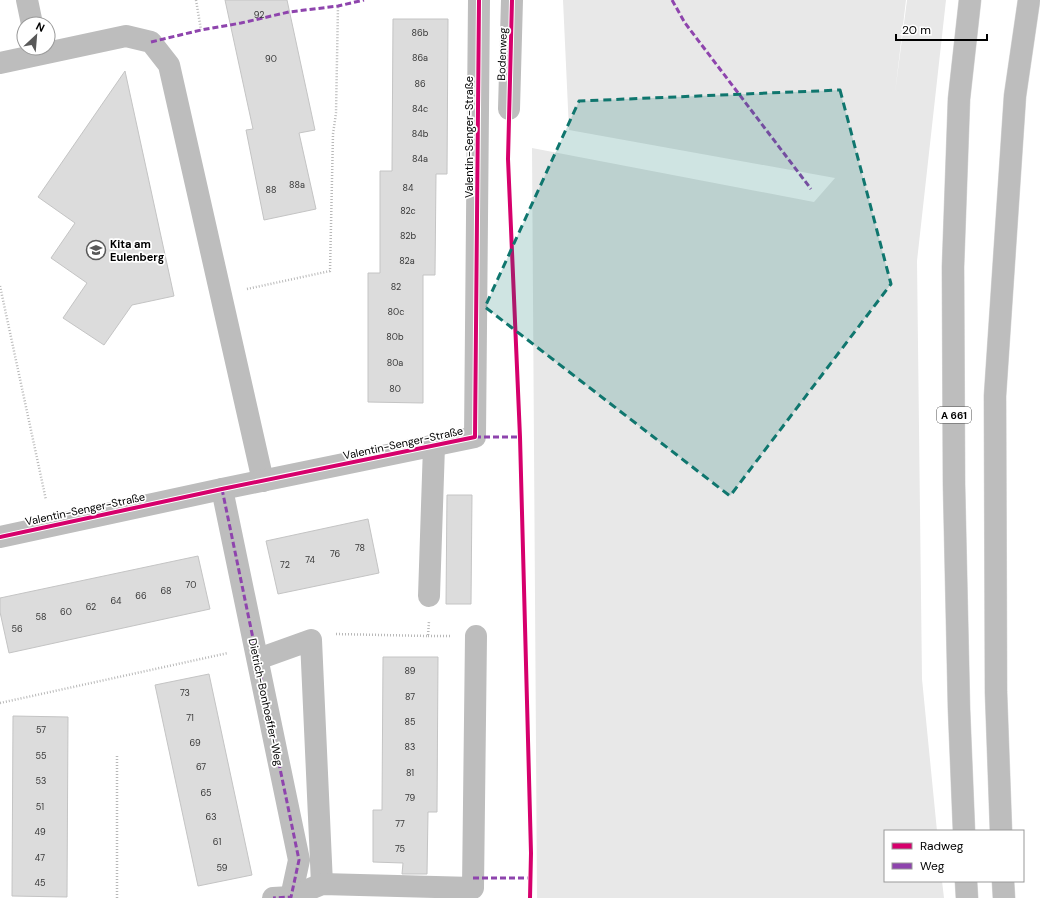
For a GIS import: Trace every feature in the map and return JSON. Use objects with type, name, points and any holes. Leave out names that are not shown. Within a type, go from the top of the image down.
[{"type":"main road","points":[[27,0],[30,16]]},
{"type":"main road","name":"Valentin-Senger-Straße","points":[[0,537],[222,489],[475,437],[479,0]]},
{"type":"main road","name":"Bodenweg","points":[[509,109],[512,0]]},
{"type":"main road","name":"A 661","points":[[964,830],[959,709],[954,492],[953,267],[959,99],[970,0]]},
{"type":"main road","points":[[1001,830],[996,692],[995,396],[1015,96],[1029,0]]},
{"type":"main road","points":[[56,48],[126,36],[151,42],[169,66],[263,481]]},
{"type":"main road","points":[[0,63],[22,56]]},
{"type":"main road","points":[[429,596],[434,446]]},
{"type":"main road","name":"Dietrich-Bonhoeffer-Weg","points":[[222,489],[299,860],[282,897]]},
{"type":"main road","points":[[282,897],[322,884],[473,893],[476,636]]},
{"type":"main road","points":[[256,653],[311,640],[322,884]]},
{"type":"main road","points":[[966,882],[967,898]]},
{"type":"main road","points":[[1003,882],[1004,898]]},
{"type":"path","points":[[196,0],[202,30]]},
{"type":"path","points":[[221,294],[330,271],[333,134],[336,113],[338,6]]},
{"type":"path","points":[[0,286],[1,299],[45,494]]},
{"type":"path","points":[[311,640],[330,634],[428,636],[429,596]]},
{"type":"path","points":[[0,703],[256,653]]},
{"type":"path","points":[[117,756],[117,898]]},
{"type":"highlighted area","points":[[840,90],[891,284],[730,496],[485,307],[579,101]]},
{"type":"shaded area","points":[[563,0],[906,0],[895,93],[907,0],[946,0],[917,261],[922,679],[937,830],[884,830],[884,882],[942,882],[944,898],[537,898],[532,148],[814,202],[835,178],[569,130]]},
{"type":"building","points":[[225,0],[287,0],[315,130],[299,133],[316,209],[264,220],[246,130],[253,129]]},
{"type":"building","points":[[393,19],[448,19],[447,174],[436,174],[435,275],[423,275],[423,403],[368,402],[368,273],[380,273],[380,171],[392,171]]},
{"type":"building","points":[[125,71],[174,296],[132,305],[104,345],[63,318],[87,283],[51,258],[75,223],[38,197]]},
{"type":"building","points":[[447,495],[472,495],[471,604],[446,604]]},
{"type":"building","points":[[368,519],[379,573],[278,594],[266,541]]},
{"type":"building","points":[[198,556],[210,609],[9,653],[0,612],[0,598]]},
{"type":"building","points":[[383,657],[438,657],[437,812],[428,812],[427,874],[402,874],[403,863],[373,862],[373,810],[382,810]]},
{"type":"building","points":[[209,674],[252,875],[198,886],[155,685]]},
{"type":"building","points":[[13,716],[68,717],[67,897],[12,896]]},
{"type":"marked path","points":[[151,42],[289,12],[338,6],[364,0]]},
{"type":"marked path","points":[[672,0],[685,23],[811,189]]},
{"type":"marked path","points":[[475,437],[520,437]]},
{"type":"marked path","points":[[222,489],[299,860],[291,897],[273,898]]},
{"type":"marked path","points":[[473,878],[530,878]]},
{"type":"cycle path","points":[[0,537],[222,489],[475,437],[479,0]]},
{"type":"cycle path","points":[[512,0],[508,159],[520,437],[531,853],[530,898]]},
{"type":"place","name":"Kita am Eulenberg","points":[[96,250]]}]
